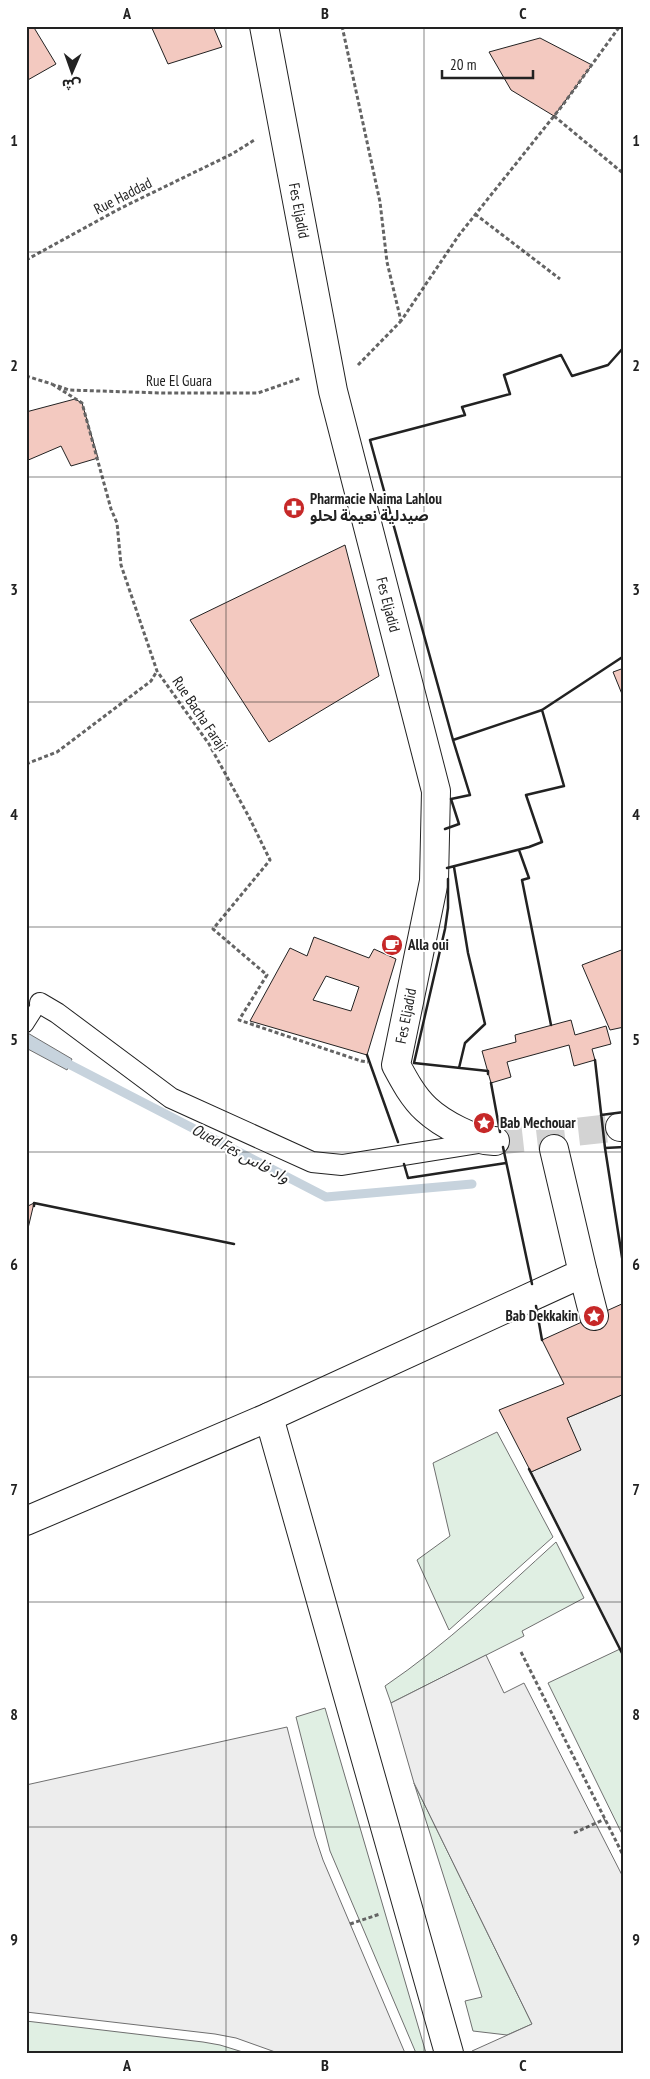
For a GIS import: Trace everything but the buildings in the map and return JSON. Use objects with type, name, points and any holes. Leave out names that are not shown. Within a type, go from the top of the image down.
[{"type":"street","name":"Fes Eljadid","points":[[264,26],[332,379],[436,791],[434,881],[396,1064],[406,1085],[427,1110],[455,1129],[490,1141]]},
{"type":"street","points":[[40,1003],[57,1013],[171,1098],[312,1162],[342,1166],[490,1141]]},
{"type":"street","points":[[554,1149],[582,1273],[594,1316]]},
{"type":"street","points":[[26,1521],[269,1417],[582,1273]]},
{"type":"street","points":[[269,1417],[449,2053]]},
{"type":"lane","points":[[26,1025],[40,1003]]},
{"type":"path","points":[[342,26],[380,202],[387,262],[401,321]]},
{"type":"path","points":[[332,379],[401,321],[459,235],[554,116],[620,26]]},
{"type":"path","points":[[554,116],[624,174]]},
{"type":"path","name":"Rue Haddad","points":[[26,260],[121,208],[232,154]]},
{"type":"path","points":[[475,214],[560,279]]},
{"type":"path","name":"Rue El Guara","points":[[26,376],[68,390],[162,393],[258,393],[332,379]]},
{"type":"path","name":"Rue Bacha Faraji","points":[[52,384],[82,404],[101,469],[110,509],[117,523],[121,565],[157,671],[209,744],[250,816],[270,860],[213,929],[268,975],[240,1020],[361,1061],[396,1064]]},
{"type":"path","points":[[26,764],[57,752],[152,681],[157,671]]},
{"type":"path","points":[[521,1652],[624,1857]]},
{"type":"path","points":[[574,1833],[605,1819]]},
{"type":"path","points":[[350,1924],[385,1912]]},
{"type":"green space","points":[[497,1432],[553,1537],[449,1630],[417,1560],[450,1536],[433,1463]]},
{"type":"green space","points":[[556,1542],[584,1598],[522,1631],[524,1636],[391,1703],[385,1686],[452,1635]]},
{"type":"green space","points":[[620,1649],[624,1657],[624,1838],[548,1683]]},
{"type":"green space","points":[[325,1708],[426,2053],[416,2053],[330,1851],[296,1717]]},
{"type":"green space","points":[[414,1783],[532,2024],[507,2035],[473,2031],[465,2001],[482,1997]]},
{"type":"green space","points":[[26,2021],[203,2042],[246,2053],[26,2053]]},
{"type":"shaded area","points":[[26,1032],[72,1059],[67,1070],[26,1048]]},
{"type":"shaded area","points":[[624,1394],[624,1657],[531,1472],[580,1450],[567,1418]]},
{"type":"shaded area","points":[[486,1655],[504,1693],[524,1683],[624,1879],[624,2053],[473,2053],[472,2051],[532,2024],[414,1783],[391,1703]]},
{"type":"shaded area","points":[[287,1727],[323,1860],[405,2053],[278,2053],[236,2038],[215,2034],[26,2012],[26,1785]]},
{"type":"waterway","name":"Oued Fes واد فاس","points":[[59,1059],[326,1197],[472,1184]]},
{"type":"tunnel","points":[[495,1141],[620,1127]]},
{"type":"wall","points":[[445,829],[459,824],[451,799],[470,795],[370,440],[465,415],[462,407],[510,394],[504,375],[561,355],[572,376],[608,365],[624,347]]},
{"type":"wall","points":[[453,740],[542,710],[624,656]]},
{"type":"wall","points":[[447,868],[542,842],[526,795],[564,786],[542,710]]},
{"type":"wall","points":[[519,850],[529,878],[522,880],[551,1025]]},
{"type":"wall","points":[[454,867],[468,953],[485,1024],[465,1043],[459,1068]]},
{"type":"wall","points":[[448,879],[448,908],[445,929],[414,1063],[488,1071],[488,1074]]},
{"type":"wall","points":[[367,1055],[398,1142]]},
{"type":"wall","points":[[595,1060],[605,1148],[624,1270]]},
{"type":"wall","points":[[491,1083],[500,1132]]},
{"type":"wall","points":[[601,1115],[624,1112]]},
{"type":"wall","points":[[503,1147],[532,1284]]},
{"type":"wall","points":[[605,1148],[624,1147]]},
{"type":"wall","points":[[404,1164],[408,1178],[506,1163]]},
{"type":"wall","points":[[34,1206],[34,1203],[234,1244]]},
{"type":"wall","points":[[536,1306],[542,1340]]},
{"type":"wall","points":[[529,1469],[624,1657]]},
{"type":"place","name":"Pharmacie Naima Lahlou صيدلية نعيمة لحلو","points":[[294,508]]},
{"type":"place","name":"Alla oui","points":[[392,945]]},
{"type":"place","name":"Bab Mechouar","points":[[484,1123]]},
{"type":"place","name":"Bab Dekkakin","points":[[594,1316]]}]
